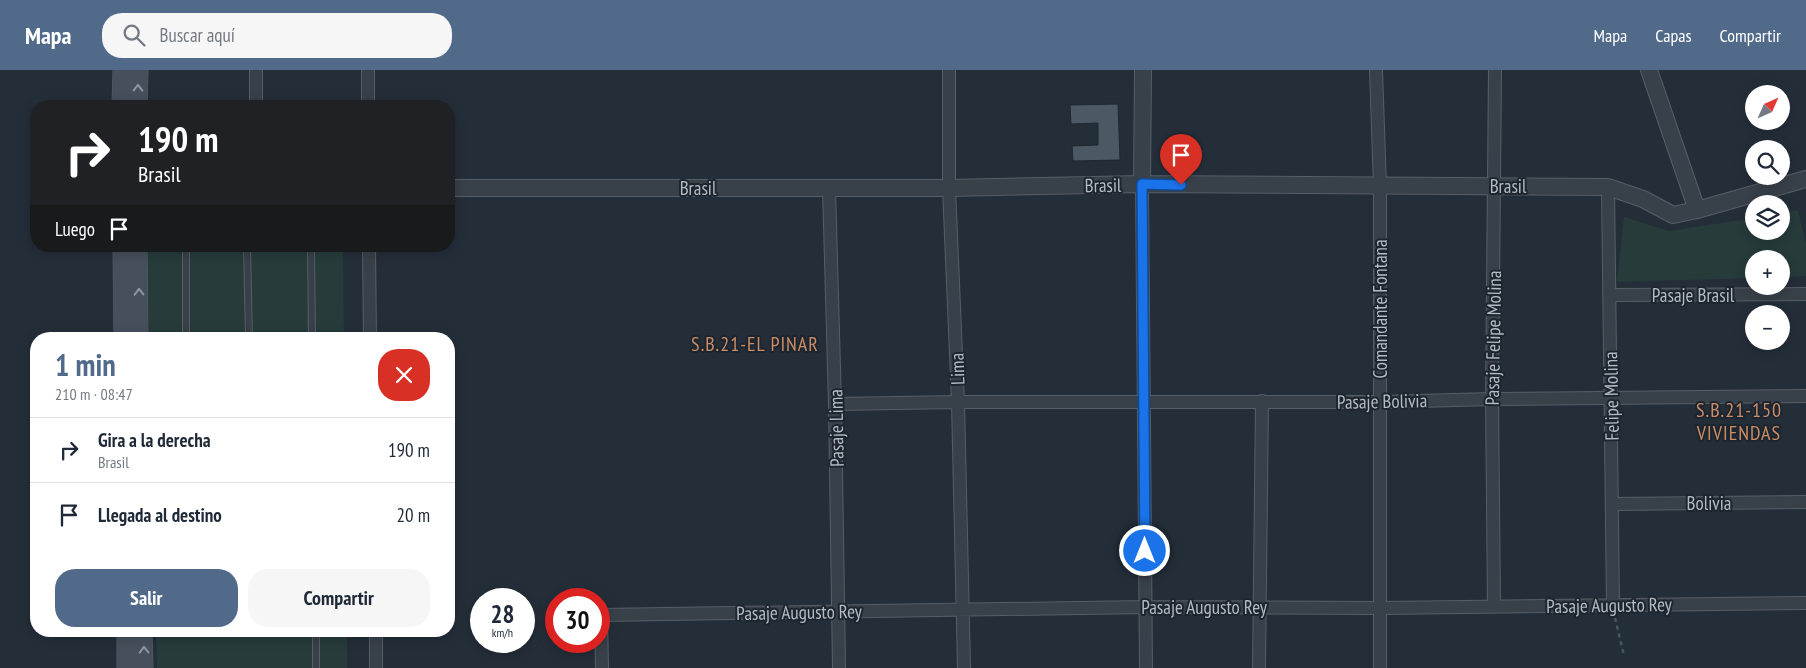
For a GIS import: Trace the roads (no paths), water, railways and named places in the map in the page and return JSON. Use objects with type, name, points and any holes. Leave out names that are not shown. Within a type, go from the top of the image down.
[{"type":"main road","points":[[122,70],[122,100]]},
{"type":"main road","points":[[138,70],[138,100]]},
{"type":"main road","points":[[122,252],[123,332]]},
{"type":"main road","points":[[138,252],[139,332]]},
{"type":"main road","points":[[126,637],[126,668]]},
{"type":"main road","points":[[143,637],[144,668]]},
{"type":"street","points":[[256,70],[256,100]]},
{"type":"street","points":[[368,70],[368,100]]},
{"type":"street","name":"Lima","points":[[949,70],[949,188],[958,402],[964,668]]},
{"type":"street","points":[[1143,70],[1142,184],[1146,668]]},
{"type":"street","name":"Comandante Fontana","points":[[1376,70],[1380,187],[1380,668]]},
{"type":"street","name":"Pasaje Felipe Molina","points":[[1494,606],[1492,399],[1495,70]]},
{"type":"street","points":[[1649,70],[1697,210]]},
{"type":"street","name":"Brasil","points":[[455,188],[949,188],[1142,184],[1608,187],[1643,199],[1673,215],[1805,181]]},
{"type":"street","name":"Felipe Molina","points":[[1608,187],[1613,504],[1612,606]]},
{"type":"street","name":"Pasaje Lima","points":[[829,188],[839,668]]},
{"type":"street","points":[[369,252],[370,332]]},
{"type":"street","name":"Pasaje Brasil","points":[[1610,295],[1806,294]]},
{"type":"street","name":"Pasaje Bolivia","points":[[835,404],[1144,401],[1381,402],[1806,396]]},
{"type":"street","points":[[1259,668],[1262,402]]},
{"type":"street","name":"Bolivia","points":[[1613,504],[1806,502]]},
{"type":"street","name":"Pasaje Augusto Rey","points":[[602,668],[601,615],[1145,607],[1380,608],[1806,603]]},
{"type":"street","points":[[376,637],[376,668]]},
{"type":"lane","points":[[186,252],[186,332]]},
{"type":"lane","points":[[247,252],[249,332]]},
{"type":"lane","points":[[311,252],[312,332]]},
{"type":"lane","points":[[316,637],[316,668]]},
{"type":"district","name":"S.B.21-EL PINAR","points":[[755,344]]},
{"type":"district","name":"S.B.21-150 VIVIENDAS","points":[[1739,422]]}]
